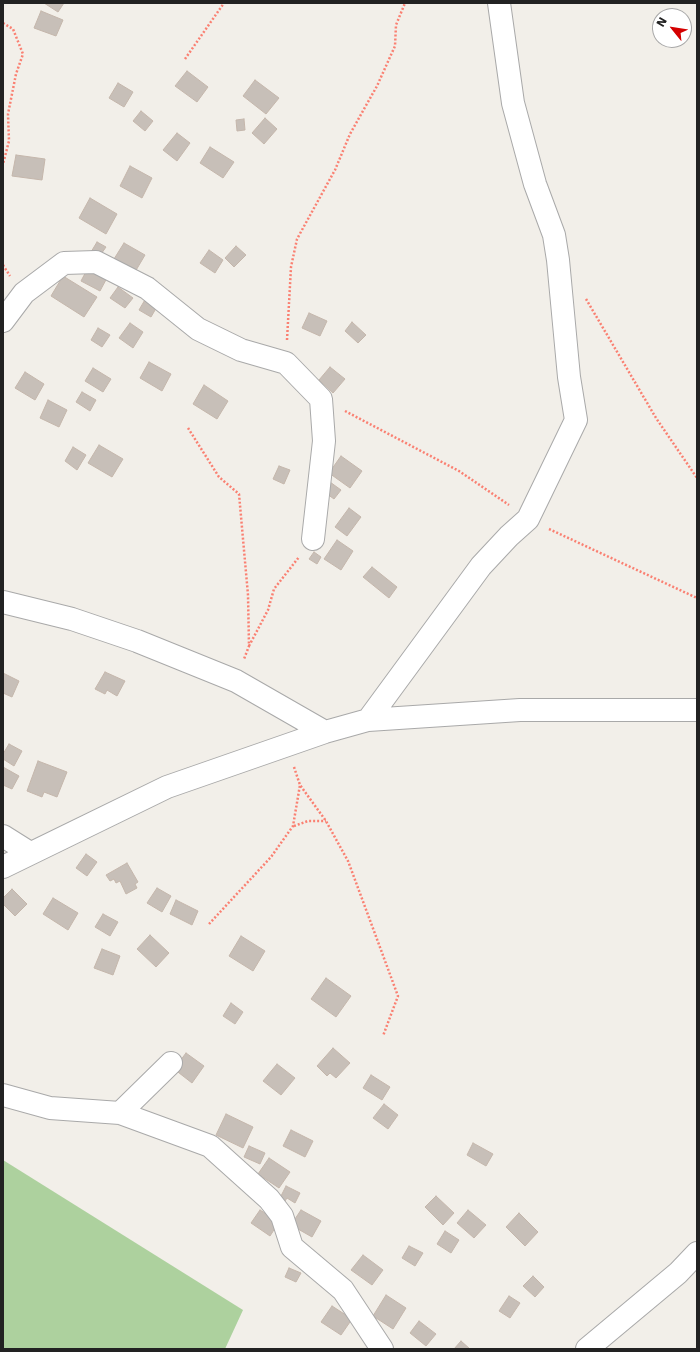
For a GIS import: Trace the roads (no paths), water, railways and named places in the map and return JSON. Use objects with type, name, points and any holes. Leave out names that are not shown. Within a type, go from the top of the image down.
[{"type":"street","points":[[368,720],[481,566],[528,518],[576,420],[569,377],[555,241],[531,169],[512,103],[499,3]]},
{"type":"street","points":[[3,321],[24,293],[64,263],[96,262],[147,288],[198,329],[241,350],[286,363],[321,399],[324,441],[313,539]]},
{"type":"street","points":[[3,602],[72,619],[137,641],[236,680],[324,732]]},
{"type":"street","points":[[3,866],[167,787],[288,746],[324,732],[368,720],[520,710],[697,710]]},
{"type":"street","points":[[3,836],[30,853]]},
{"type":"street","points":[[120,1113],[171,1063]]},
{"type":"street","points":[[3,1095],[50,1108],[120,1113],[210,1146],[269,1199],[282,1216],[292,1247],[343,1290],[382,1349]]},
{"type":"street","points":[[587,1349],[678,1273],[697,1253]]}]
